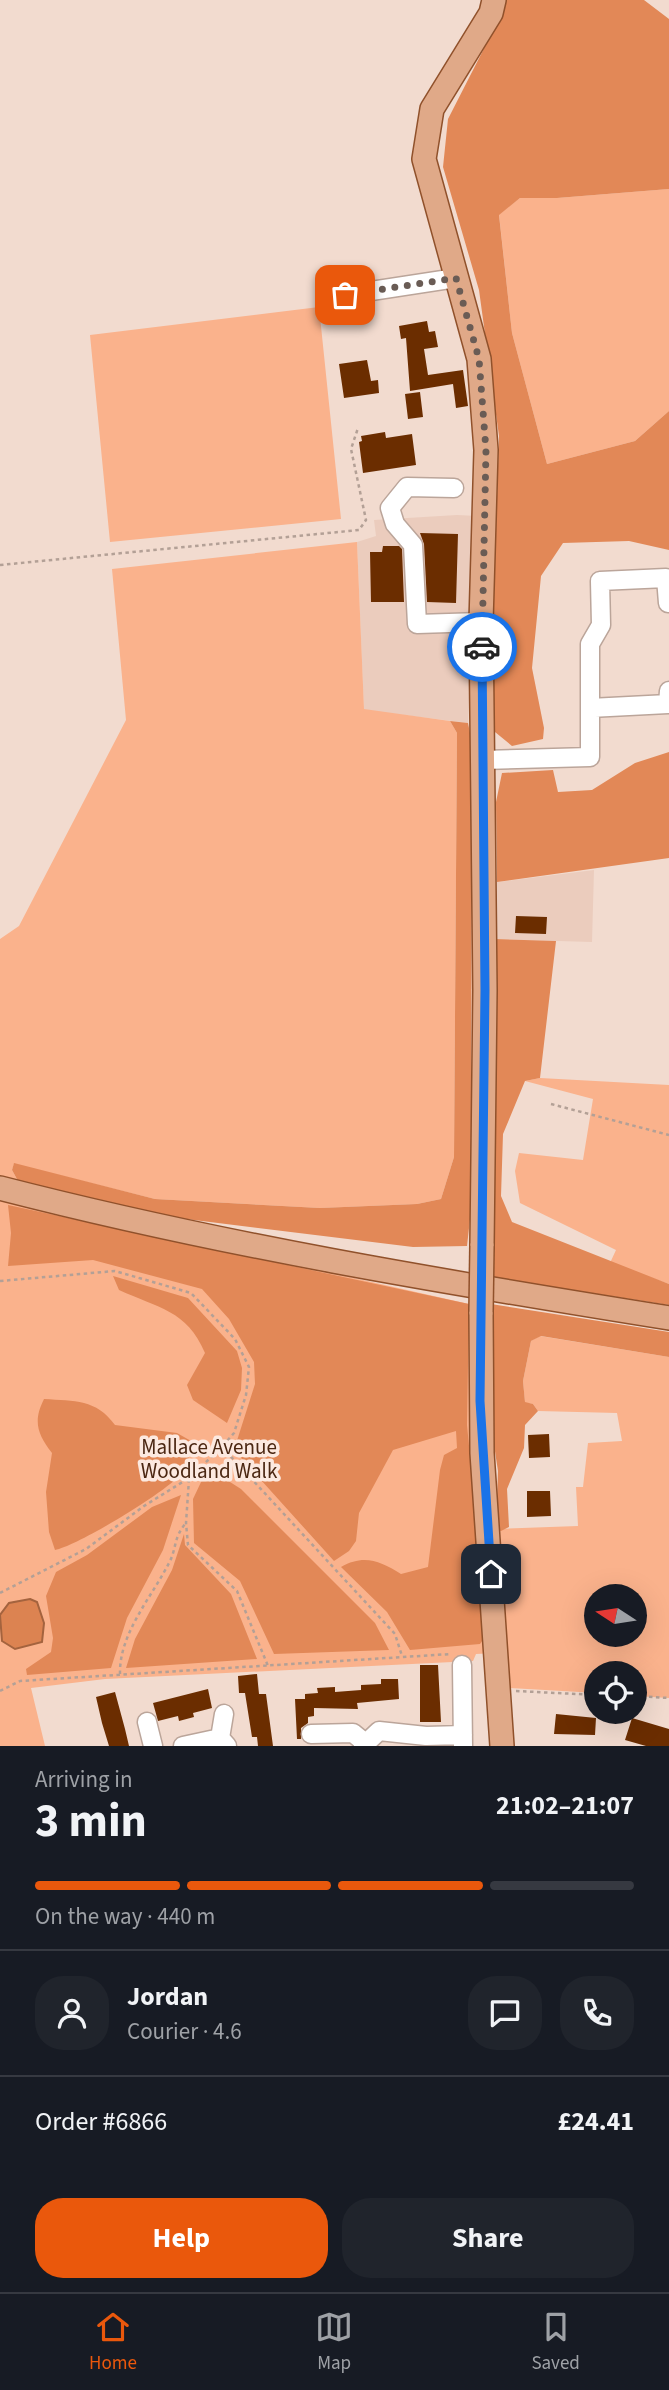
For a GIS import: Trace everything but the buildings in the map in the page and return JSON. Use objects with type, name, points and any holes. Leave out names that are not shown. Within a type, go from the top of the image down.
[{"type":"main road","points":[[494,0],[491,13],[432,109],[424,159],[479,359],[485,437],[481,622],[482,1453],[502,1746]]},
{"type":"main road","points":[[0,1188],[217,1240],[342,1265],[669,1318]]},
{"type":"street","points":[[345,295],[456,278]]},
{"type":"street","points":[[454,488],[407,487],[390,508],[395,524],[413,545],[417,624],[481,622]]},
{"type":"street","points":[[483,760],[590,757],[590,644],[601,625],[600,581],[666,578],[668,603]]},
{"type":"street","points":[[590,708],[668,704],[669,691]]},
{"type":"street","points":[[311,1734],[353,1732],[364,1744],[379,1731],[463,1741],[463,1659]]},
{"type":"street","points":[[183,1746],[224,1742],[224,1714]]},
{"type":"street","points":[[147,1722],[153,1746]]},
{"type":"path","points":[[0,565],[359,530],[366,520],[351,449],[358,428]]},
{"type":"path","points":[[551,1104],[669,1135]]},
{"type":"path","points":[[0,1281],[115,1271],[191,1293],[235,1339],[248,1367],[246,1395],[234,1433],[189,1478],[144,1506],[86,1549],[0,1593]]},
{"type":"path","points":[[222,1447],[395,1634],[402,1656]]},
{"type":"path","points":[[189,1478],[186,1523],[188,1545],[237,1591],[268,1666]]},
{"type":"path","points":[[120,1674],[119,1659],[145,1602],[170,1561],[176,1535],[186,1523]]},
{"type":"path","points":[[0,1691],[20,1681],[120,1674],[402,1656],[463,1659]]},
{"type":"path","points":[[500,1689],[584,1694]]},
{"type":"path","points":[[647,1697],[669,1698]]},
{"type":"shaded area","points":[[504,0],[644,0],[669,19],[669,189],[557,198],[520,198],[499,215],[512,333],[547,464],[635,441],[669,411],[669,550],[629,541],[563,543],[541,576],[532,668],[544,728],[543,739],[512,746],[495,732],[492,646],[499,436],[479,290],[443,167],[448,119],[496,25]]},
{"type":"shaded area","points":[[477,516],[468,723],[364,710],[357,542],[376,536],[374,520]]},
{"type":"shaded area","points":[[450,721],[468,723],[472,743],[471,1210],[467,1246],[413,1247],[178,1218],[18,1181],[12,1170],[14,1163],[155,1199],[320,1208],[417,1204],[441,1199],[454,1157],[457,733]]},
{"type":"shaded area","points":[[669,752],[669,858],[497,882],[496,802],[502,773],[553,770],[558,792],[592,790],[635,763]]},
{"type":"shaded area","points":[[594,870],[592,942],[495,939],[497,882]]},
{"type":"shaded area","points":[[495,939],[556,941],[540,1078],[525,1081],[503,1134],[501,1196],[512,1222],[669,1284],[669,1305],[493,1278]]},
{"type":"shaded area","points":[[8,1205],[469,1304],[467,1425],[487,1634],[480,1644],[410,1650],[387,1612],[341,1567],[365,1560],[401,1574],[428,1567],[440,1470],[444,1455],[457,1448],[456,1431],[393,1450],[359,1513],[356,1541],[349,1551],[334,1561],[234,1450],[255,1384],[254,1362],[229,1319],[202,1289],[93,1260],[8,1266],[11,1233]]},
{"type":"shaded area","points":[[113,1276],[188,1298],[237,1351],[242,1368],[241,1390],[227,1423],[193,1400],[187,1385],[205,1353],[198,1339],[170,1312],[119,1290]]},
{"type":"shaded area","points":[[491,1304],[669,1332],[669,1357],[541,1336],[531,1341],[523,1381],[525,1402],[533,1404],[538,1411],[525,1425],[524,1448],[507,1489],[509,1527],[501,1531],[496,1529],[498,1471],[492,1432]]},
{"type":"shaded area","points":[[44,1399],[84,1403],[100,1410],[115,1425],[177,1433],[191,1441],[190,1454],[182,1473],[159,1492],[101,1529],[55,1550],[49,1532],[46,1492],[52,1453],[38,1427],[38,1414]]},
{"type":"shaded area","points":[[219,1475],[241,1489],[375,1623],[389,1650],[274,1654],[240,1581],[194,1543],[193,1499],[202,1480]]},
{"type":"shaded area","points":[[181,1495],[163,1550],[127,1618],[111,1668],[27,1675],[26,1669],[51,1652],[53,1638],[46,1596],[56,1572],[87,1555],[152,1507]]},
{"type":"shaded area","points":[[184,1534],[185,1545],[231,1594],[257,1659],[126,1668],[135,1639],[172,1570]]},
{"type":"shaded area","points":[[30,1599],[37,1602],[44,1623],[42,1642],[15,1649],[2,1641],[0,1615],[9,1603]]},
{"type":"green space","points":[[669,189],[669,411],[635,441],[547,464],[512,333],[499,214],[520,198],[557,198]]},
{"type":"green space","points":[[319,307],[341,519],[110,542],[90,335]]},
{"type":"green space","points":[[357,542],[364,709],[450,721],[457,733],[454,1157],[441,1199],[417,1204],[320,1208],[155,1199],[14,1164],[12,1170],[18,1181],[0,1176],[0,939],[19,926],[126,720],[112,569]]},
{"type":"green space","points":[[540,1078],[669,1085],[669,1284],[610,1263],[616,1250],[520,1203],[515,1171],[519,1153],[583,1160],[593,1099],[525,1081]]},
{"type":"green space","name":"Mallace Avenue Woodland Walk","points":[[0,1198],[469,1304],[497,1653],[476,1654],[473,1661],[105,1679],[31,1688],[45,1746],[0,1746]]},
{"type":"green space","points":[[540,1336],[669,1357],[669,1698],[647,1697],[647,1661],[584,1661],[584,1692],[510,1688],[496,1529],[578,1526],[576,1487],[583,1487],[588,1443],[622,1441],[617,1413],[538,1411],[533,1404],[525,1403],[523,1381],[531,1341]]},
{"type":"way so far","points":[[345,295],[456,278],[479,359],[486,450],[482,647]]},
{"type":"route","points":[[482,647],[485,990],[480,1401],[491,1574]]}]
